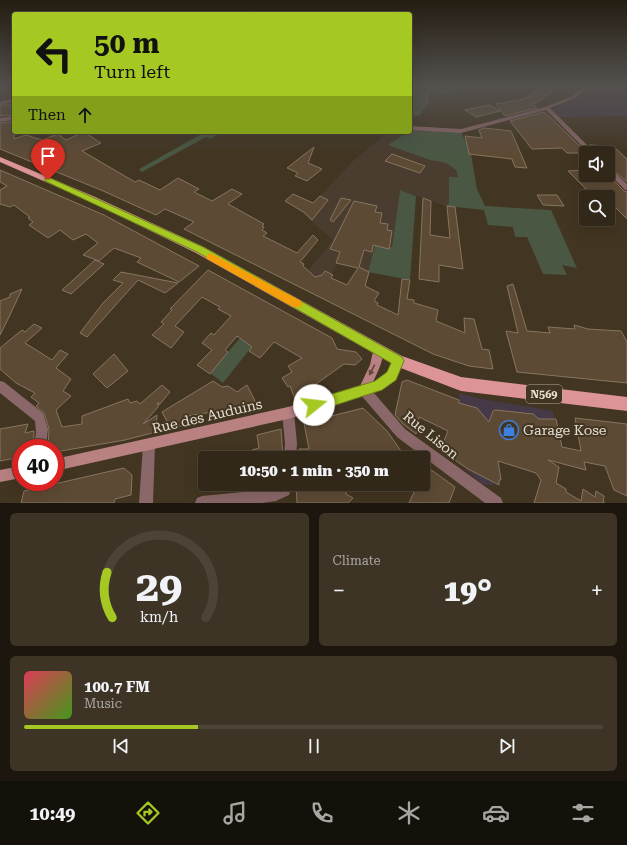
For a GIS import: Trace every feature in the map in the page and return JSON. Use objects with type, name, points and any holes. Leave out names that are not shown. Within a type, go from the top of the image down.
[{"type":"main road","name":"N569","points":[[0,159],[90,198],[200,250],[398,361],[461,384],[627,404]]},
{"type":"street","points":[[413,128],[461,130],[541,109]]},
{"type":"street","points":[[548,109],[585,146]]},
{"type":"street","points":[[0,120],[12,118]]},
{"type":"street","points":[[615,176],[627,188]]},
{"type":"street","points":[[364,390],[375,366],[378,350]]},
{"type":"street","name":"Rue des Auduins","points":[[64,463],[288,413],[378,386],[392,376],[398,361]]},
{"type":"street","points":[[0,386],[39,417],[42,430],[41,439]]},
{"type":"street","name":"Rue Lison","points":[[364,390],[401,433],[496,503]]},
{"type":"street","points":[[288,413],[290,451]]},
{"type":"street","points":[[146,503],[149,445]]},
{"type":"street","points":[[0,476],[12,474]]},
{"type":"street","points":[[202,503],[276,494],[282,491]]},
{"type":"shaded area","points":[[552,109],[627,109],[627,116],[559,117]]},
{"type":"shaded area","points":[[386,134],[404,134],[388,145],[430,160],[446,163],[456,170],[458,178],[449,178],[449,203],[446,206],[400,190],[392,247],[384,247],[368,272],[338,261],[327,283],[307,290],[296,286],[333,240],[303,214],[354,160]]},
{"type":"shaded area","points":[[459,393],[477,398],[553,411],[563,464],[487,443],[493,486],[482,484],[467,470],[461,425]]},
{"type":"green space","points":[[412,109],[424,109],[419,116],[412,115]]},
{"type":"green space","points":[[412,130],[461,132],[471,154],[477,189],[485,206],[551,210],[577,268],[562,265],[567,275],[543,274],[527,237],[515,237],[513,227],[488,225],[484,210],[446,206],[449,203],[449,177],[458,177],[456,170],[446,163],[430,160],[388,145],[404,134],[412,134]]},
{"type":"green space","points":[[201,134],[219,134],[210,139],[206,137],[142,172],[139,169]]},
{"type":"green space","points":[[400,190],[416,196],[410,280],[368,272],[375,246],[392,247]]},
{"type":"green space","points":[[241,337],[254,344],[223,383],[210,373]]},
{"type":"building","points":[[0,109],[12,110],[12,115],[0,116]]},
{"type":"building","points":[[497,109],[500,111],[476,117],[465,110]]},
{"type":"building","points":[[500,109],[531,109],[505,116]]},
{"type":"building","points":[[544,112],[580,146],[579,153],[567,153],[562,148],[532,149],[510,121]]},
{"type":"building","points":[[12,122],[12,134],[14,134],[14,139],[26,135],[42,140],[58,134],[66,140],[80,134],[87,134],[101,143],[82,151],[135,182],[139,180],[160,190],[178,178],[199,189],[194,192],[212,201],[232,189],[242,194],[228,204],[264,224],[262,226],[264,227],[262,230],[267,233],[263,236],[297,253],[313,235],[318,240],[300,262],[304,264],[303,266],[315,277],[322,275],[325,271],[333,275],[331,278],[347,285],[358,268],[336,263],[340,252],[330,249],[354,201],[377,206],[375,212],[382,213],[380,223],[388,224],[387,230],[392,231],[389,249],[373,245],[372,252],[364,250],[359,267],[369,272],[365,286],[379,293],[374,301],[378,303],[377,305],[398,315],[402,279],[410,280],[407,299],[414,300],[414,303],[438,310],[436,321],[465,333],[464,318],[474,319],[482,349],[489,350],[493,369],[469,366],[433,354],[184,229],[194,222],[165,209],[156,215],[101,190],[0,149],[0,123]]},
{"type":"building","points":[[484,128],[511,131],[527,168],[515,167],[512,159],[469,154],[465,136],[482,138],[479,130]]},
{"type":"building","points":[[589,145],[613,146],[590,146]]},
{"type":"building","points":[[314,147],[308,163],[322,169],[307,181],[295,176],[298,173],[287,168]]},
{"type":"building","points":[[615,148],[627,159],[627,182],[615,172]]},
{"type":"building","points":[[392,154],[425,166],[420,173],[385,161]]},
{"type":"building","points":[[0,170],[104,215],[199,266],[179,282],[137,262],[141,258],[114,248],[99,261],[83,255],[98,243],[86,234],[73,240],[60,230],[48,238],[29,225],[33,222],[28,218],[30,217],[14,205],[10,207],[0,204],[0,190],[7,186],[0,182]]},
{"type":"building","points":[[579,170],[579,182],[568,171]]},
{"type":"building","points":[[579,182],[615,182],[627,192],[627,219],[615,207],[615,190],[587,190]]},
{"type":"building","points":[[293,194],[313,203],[320,196],[328,200],[312,220],[305,213],[285,201]]},
{"type":"building","points":[[537,195],[557,195],[564,206],[543,205]]},
{"type":"building","points":[[341,198],[351,200],[333,222],[330,220]]},
{"type":"building","points":[[423,198],[431,201],[430,235],[450,238],[447,206],[455,207],[463,269],[439,265],[439,282],[419,279]]},
{"type":"building","points":[[95,260],[104,264],[71,294],[62,290]]},
{"type":"building","points":[[208,270],[332,338],[337,349],[356,352],[362,359],[355,365],[344,364],[295,399],[290,386],[288,387],[282,378],[292,372],[288,366],[302,358],[274,342],[260,358],[249,351],[252,347],[237,336],[225,350],[228,352],[210,374],[197,365],[212,350],[202,343],[211,333],[214,335],[231,316],[218,309],[220,307],[202,297],[175,326],[184,332],[171,348],[152,335],[164,324],[161,322],[172,310],[170,309]]},
{"type":"building","points":[[121,272],[178,283],[165,293],[138,280],[87,337],[80,333],[103,303],[123,283],[113,280]]},
{"type":"building","points":[[513,284],[527,331],[550,333],[548,327],[575,329],[574,325],[588,329],[621,331],[627,342],[627,383],[517,372],[506,331],[518,333],[507,286]]},
{"type":"building","points":[[22,289],[0,335],[0,301],[10,297],[10,294]]},
{"type":"building","points":[[34,324],[42,328],[25,343],[52,360],[60,350],[68,354],[56,368],[71,379],[63,391],[71,396],[56,410],[62,427],[82,424],[82,416],[128,399],[130,403],[137,401],[140,404],[162,385],[170,392],[159,405],[158,402],[158,407],[143,424],[157,415],[156,432],[125,440],[64,450],[64,439],[48,439],[49,429],[44,413],[36,406],[39,403],[31,397],[35,393],[16,383],[0,369],[0,348],[22,330],[25,332]]},
{"type":"building","points":[[114,354],[128,371],[107,388],[93,374]]},
{"type":"building","points":[[407,380],[459,400],[459,403],[477,408],[489,422],[493,411],[496,410],[533,414],[539,419],[556,419],[562,447],[581,451],[575,418],[627,424],[627,496],[614,490],[605,466],[584,462],[586,470],[548,460],[559,467],[556,483],[566,489],[566,492],[581,501],[583,489],[595,497],[596,491],[604,496],[603,502],[605,503],[534,503],[541,480],[536,473],[498,461],[501,480],[499,480],[499,485],[468,469],[440,450],[448,431],[419,417],[416,434],[403,424],[395,415],[402,382]]},
{"type":"building","points":[[213,381],[222,387],[228,386],[237,392],[247,385],[257,405],[225,410],[225,415],[212,418],[212,412],[188,416],[191,423],[171,429],[162,412]]},
{"type":"building","points":[[363,408],[387,431],[401,451],[299,451],[299,449],[309,449],[304,423]]},
{"type":"building","points":[[28,424],[25,433],[34,431],[34,439],[12,439],[12,459],[0,461],[0,429]]},
{"type":"building","points":[[281,429],[283,451],[252,451],[259,448],[257,435]]},
{"type":"building","points":[[124,468],[132,475],[131,495],[115,499],[114,503],[21,503],[24,491],[64,491],[64,482]]},
{"type":"building","points":[[430,469],[455,487],[449,503],[409,503],[415,491],[430,491]]},
{"type":"building","points":[[296,491],[346,491],[346,494],[353,498],[348,503],[297,503]]},
{"type":"slow traffic","points":[[210,256],[297,304]]},
{"type":"place","name":"Garage Kose","points":[[509,430]]},
{"type":"route","points":[[48,180],[90,198],[200,250],[398,361],[392,376],[378,386],[314,405]]}]
